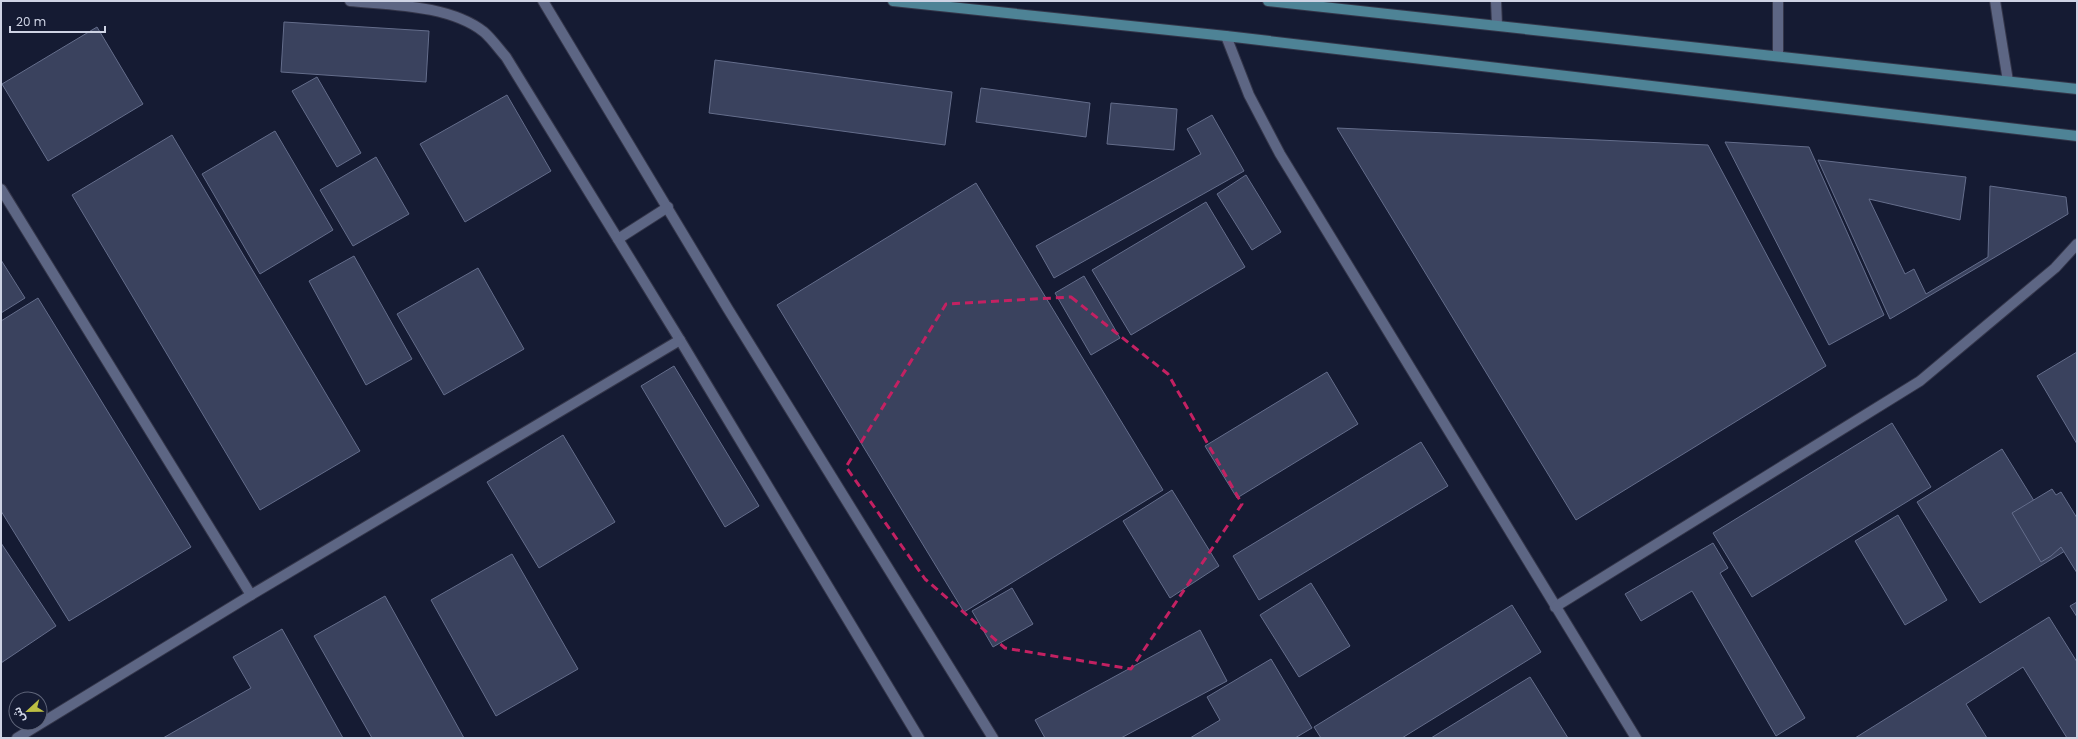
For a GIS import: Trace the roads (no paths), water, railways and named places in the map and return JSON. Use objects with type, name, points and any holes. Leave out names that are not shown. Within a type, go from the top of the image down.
[{"type":"main road","points":[[893,1],[1226,36],[2077,136]]},
{"type":"main road","points":[[1268,1],[2077,89]]},
{"type":"street","points":[[350,1],[423,8],[457,17],[484,32],[506,57],[680,340],[919,738]]},
{"type":"street","points":[[543,1],[728,309],[993,738]]},
{"type":"street","points":[[1496,1],[1497,25]]},
{"type":"street","points":[[1778,1],[1778,56]]},
{"type":"street","points":[[1995,1],[2008,81]]},
{"type":"street","points":[[1226,36],[1249,95],[1280,154],[1636,738]]},
{"type":"street","points":[[1,189],[251,595]]},
{"type":"street","points":[[618,239],[668,207]]},
{"type":"street","points":[[1555,607],[1920,381],[2054,268],[2077,244]]},
{"type":"street","points":[[16,738],[251,595],[680,340]]}]
